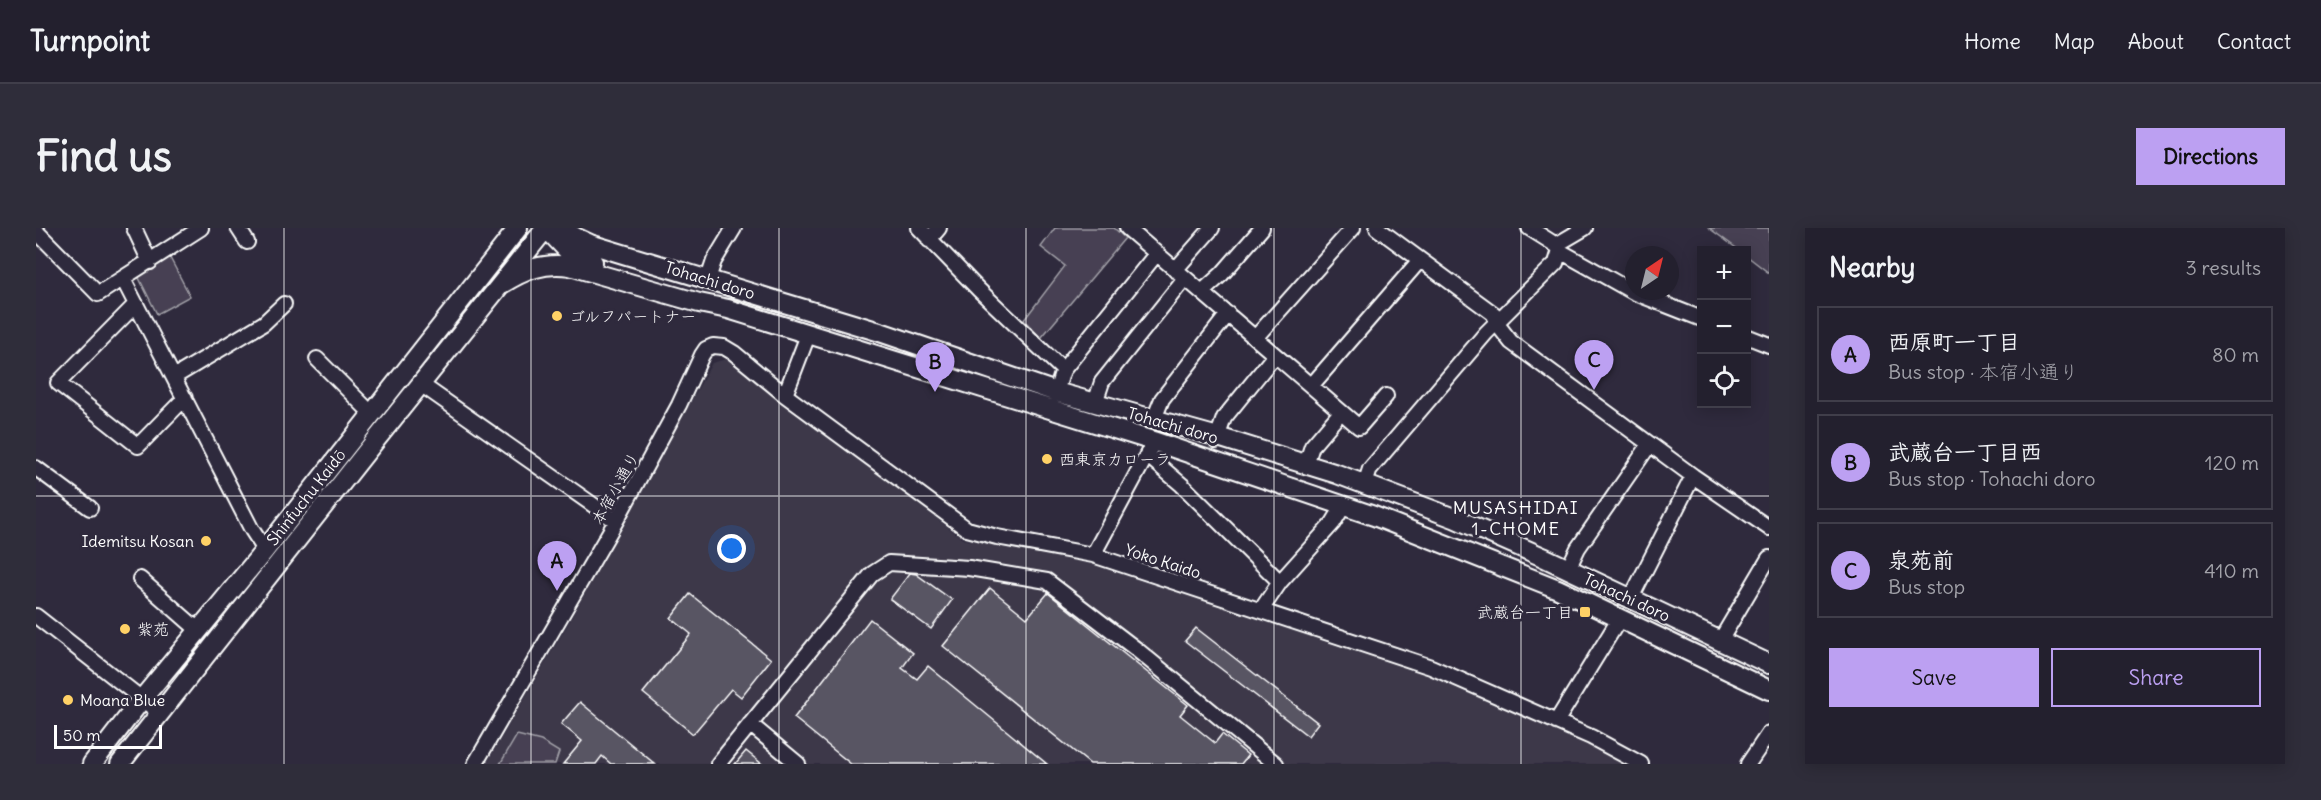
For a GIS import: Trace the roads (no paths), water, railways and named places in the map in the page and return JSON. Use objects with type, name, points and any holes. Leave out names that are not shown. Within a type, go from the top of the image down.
[{"type":"main road","name":"Shinfuchu Kaidō","points":[[92,764],[518,228]]},
{"type":"main road","name":"Shinfuchu Kaidō","points":[[119,764],[546,228]]},
{"type":"main road","name":"Tohachi doro","points":[[546,228],[566,249],[585,260],[701,294],[728,309]]},
{"type":"main road","name":"Tohachi doro","points":[[562,228],[590,244],[880,332],[1056,392],[1195,430],[1217,439],[1306,464],[1365,484],[1454,518],[1630,597],[1769,664]]},
{"type":"main road","name":"Tohachi doro","points":[[502,284],[528,270],[562,265],[728,309],[1151,448],[1308,493],[1514,572],[1620,618],[1769,690]]},
{"type":"main road","points":[[1217,439],[1257,458],[1317,478],[1321,483],[1320,490],[1308,493]]},
{"type":"main road","points":[[1400,498],[1393,497],[1387,503],[1393,513],[1450,536],[1514,572]]},
{"type":"main road","points":[[179,653],[174,667],[178,673],[204,644],[244,607]]},
{"type":"main road","points":[[103,764],[112,752],[119,750],[123,755],[119,764]]},
{"type":"street","points":[[134,228],[150,262]]},
{"type":"street","points":[[36,230],[98,294],[201,228]]},
{"type":"street","points":[[238,228],[248,242]]},
{"type":"street","points":[[708,279],[714,261],[734,228]]},
{"type":"street","points":[[919,228],[1063,370]]},
{"type":"street","points":[[929,240],[939,228]]},
{"type":"street","points":[[1127,228],[1359,427],[1386,396]]},
{"type":"street","points":[[1095,403],[1102,382],[1212,228]]},
{"type":"street","points":[[1202,292],[1222,274],[1262,228]]},
{"type":"street","points":[[1255,338],[1353,228]]},
{"type":"street","points":[[1377,228],[1494,314],[1497,324],[1511,342],[1693,476],[1769,528]]},
{"type":"street","points":[[1529,228],[1558,248],[1633,292],[1697,317]]},
{"type":"street","points":[[1365,484],[1370,469],[1486,333],[1556,263],[1558,248],[1585,228]]},
{"type":"street","points":[[1056,392],[1063,370],[1156,253]]},
{"type":"street","points":[[1311,386],[1420,260]]},
{"type":"street","points":[[123,279],[264,550]]},
{"type":"street","points":[[136,304],[58,383],[138,446],[185,398]]},
{"type":"street","points":[[174,377],[264,323],[284,304]]},
{"type":"street","points":[[1154,419],[1162,399],[1228,314]]},
{"type":"street","points":[[785,395],[808,335]]},
{"type":"street","points":[[1751,338],[1769,345]]},
{"type":"street","name":"Yoko Kaido","points":[[706,350],[713,346],[734,353],[785,395],[967,529],[1093,555],[1431,667],[1591,737],[1641,764]]},
{"type":"street","name":"本宿小通り","points":[[475,764],[616,521],[706,350]]},
{"type":"street","points":[[1217,439],[1224,418],[1275,355]]},
{"type":"street","points":[[317,359],[371,412]]},
{"type":"street","points":[[422,385],[616,521]]},
{"type":"street","points":[[1306,464],[1312,446],[1341,412]]},
{"type":"street","points":[[1568,569],[1578,548],[1650,444]]},
{"type":"street","points":[[1093,555],[1151,448],[1182,484],[1280,582]]},
{"type":"street","points":[[36,468],[90,508]]},
{"type":"street","points":[[1630,597],[1693,476]]},
{"type":"street","points":[[1261,610],[1280,582],[1333,523],[1344,505]]},
{"type":"street","points":[[1720,641],[1769,558]]},
{"type":"street","points":[[718,764],[872,574],[889,563],[969,568],[1047,582],[1136,649],[1276,764]]},
{"type":"street","points":[[140,579],[198,630]]},
{"type":"street","points":[[36,616],[160,714]]},
{"type":"street","points":[[1556,722],[1620,618]]},
{"type":"street","points":[[750,724],[798,764]]},
{"type":"street","points":[[1748,764],[1769,733]]},
{"type":"place","name":"ゴルフパートナー","points":[[557,316]]},
{"type":"place","name":"泉苑前","points":[[1594,390]]},
{"type":"place","name":"武蔵台一丁目西","points":[[935,392]]},
{"type":"place","name":"西東京カローラ","points":[[1047,459]]},
{"type":"place","name":"Idemitsu Kosan","points":[[206,541]]},
{"type":"place","name":"西原町一丁目","points":[[557,591]]},
{"type":"place","name":"武蔵台一丁目","points":[[1585,612]]},
{"type":"place","name":"紫苑","points":[[125,629]]},
{"type":"place","name":"Moana Blue","points":[[68,700]]},
{"type":"district","name":"MUSASHIDAI 1-CHOME","points":[[1516,518]]}]
